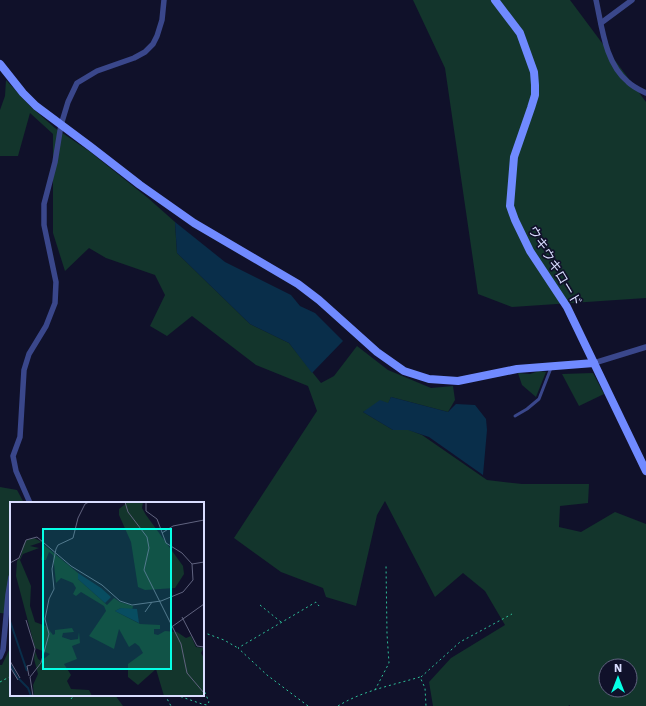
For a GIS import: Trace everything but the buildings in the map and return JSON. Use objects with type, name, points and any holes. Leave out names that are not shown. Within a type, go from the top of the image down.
[{"type":"street","points":[[30,502],[16,471],[13,456],[20,437],[24,370],[29,354],[48,321],[55,303],[56,282],[44,225],[44,204],[55,162],[61,125],[68,102],[77,83],[97,71],[134,58],[144,52],[152,44],[157,36],[162,20],[164,0]]},
{"type":"street","name":"ウキウキロード","points":[[495,0],[520,32],[534,72],[535,95],[514,157],[510,206],[530,251],[567,308],[646,471]]},
{"type":"street","points":[[596,0],[610,55],[618,72],[632,86],[646,93]]},
{"type":"street","points":[[601,23],[632,0]]},
{"type":"street","points":[[0,64],[23,93],[36,106],[140,186],[194,223],[298,284],[319,300],[377,352],[404,371],[429,378],[458,381],[517,369],[594,364],[646,347]]},
{"type":"street","points":[[0,657],[3,650],[10,583]]},
{"type":"lane","points":[[515,416],[539,399],[552,366]]},
{"type":"path","points":[[375,690],[390,663],[387,634],[386,564]]},
{"type":"path","points":[[238,648],[316,602],[319,606]]},
{"type":"path","points":[[260,605],[281,622]]},
{"type":"path","points":[[338,706],[375,690],[420,677],[460,642],[512,614]]},
{"type":"path","points":[[204,634],[224,640],[238,648],[267,675],[308,706]]},
{"type":"path","points":[[0,682],[10,677]]},
{"type":"path","points":[[420,677],[425,688],[426,706]]},
{"type":"path","points":[[179,696],[208,705],[209,702],[204,690]]},
{"type":"path","points":[[166,696],[171,706]]},
{"type":"green space","points":[[413,0],[570,0],[646,102],[646,298],[512,307],[478,294],[445,68]]},
{"type":"green space","points":[[6,80],[30,106],[55,128],[89,151],[148,198],[175,222],[177,253],[250,324],[289,343],[321,383],[334,376],[357,346],[388,370],[431,388],[453,386],[455,400],[448,412],[391,397],[388,404],[363,412],[393,430],[404,428],[422,435],[487,480],[522,484],[589,484],[588,503],[560,506],[559,527],[581,532],[615,512],[646,524],[646,706],[433,706],[429,682],[451,658],[505,625],[485,591],[463,573],[435,597],[385,501],[377,515],[356,606],[326,597],[323,588],[281,572],[234,538],[317,411],[308,386],[256,365],[192,316],[167,336],[150,326],[165,295],[155,275],[106,258],[89,248],[65,271],[53,233],[53,134],[30,113],[18,156],[0,156],[0,110],[5,96]]},
{"type":"green space","points":[[539,371],[546,372],[536,397],[522,385],[518,373],[530,374]]},
{"type":"green space","points":[[593,373],[604,394],[579,406],[562,374]]},
{"type":"green space","points":[[0,487],[17,490],[23,502],[10,502],[10,614],[0,613]]},
{"type":"green space","points":[[10,648],[10,696],[116,696],[123,706],[0,706],[0,665],[2,665]]},
{"type":"water","points":[[175,222],[225,262],[291,295],[300,306],[315,313],[343,341],[312,373],[289,343],[250,324],[177,253]]},
{"type":"water","points":[[391,397],[448,412],[456,404],[475,405],[486,419],[487,430],[483,475],[429,437],[408,430],[393,430],[363,412],[380,400],[388,403]]}]
